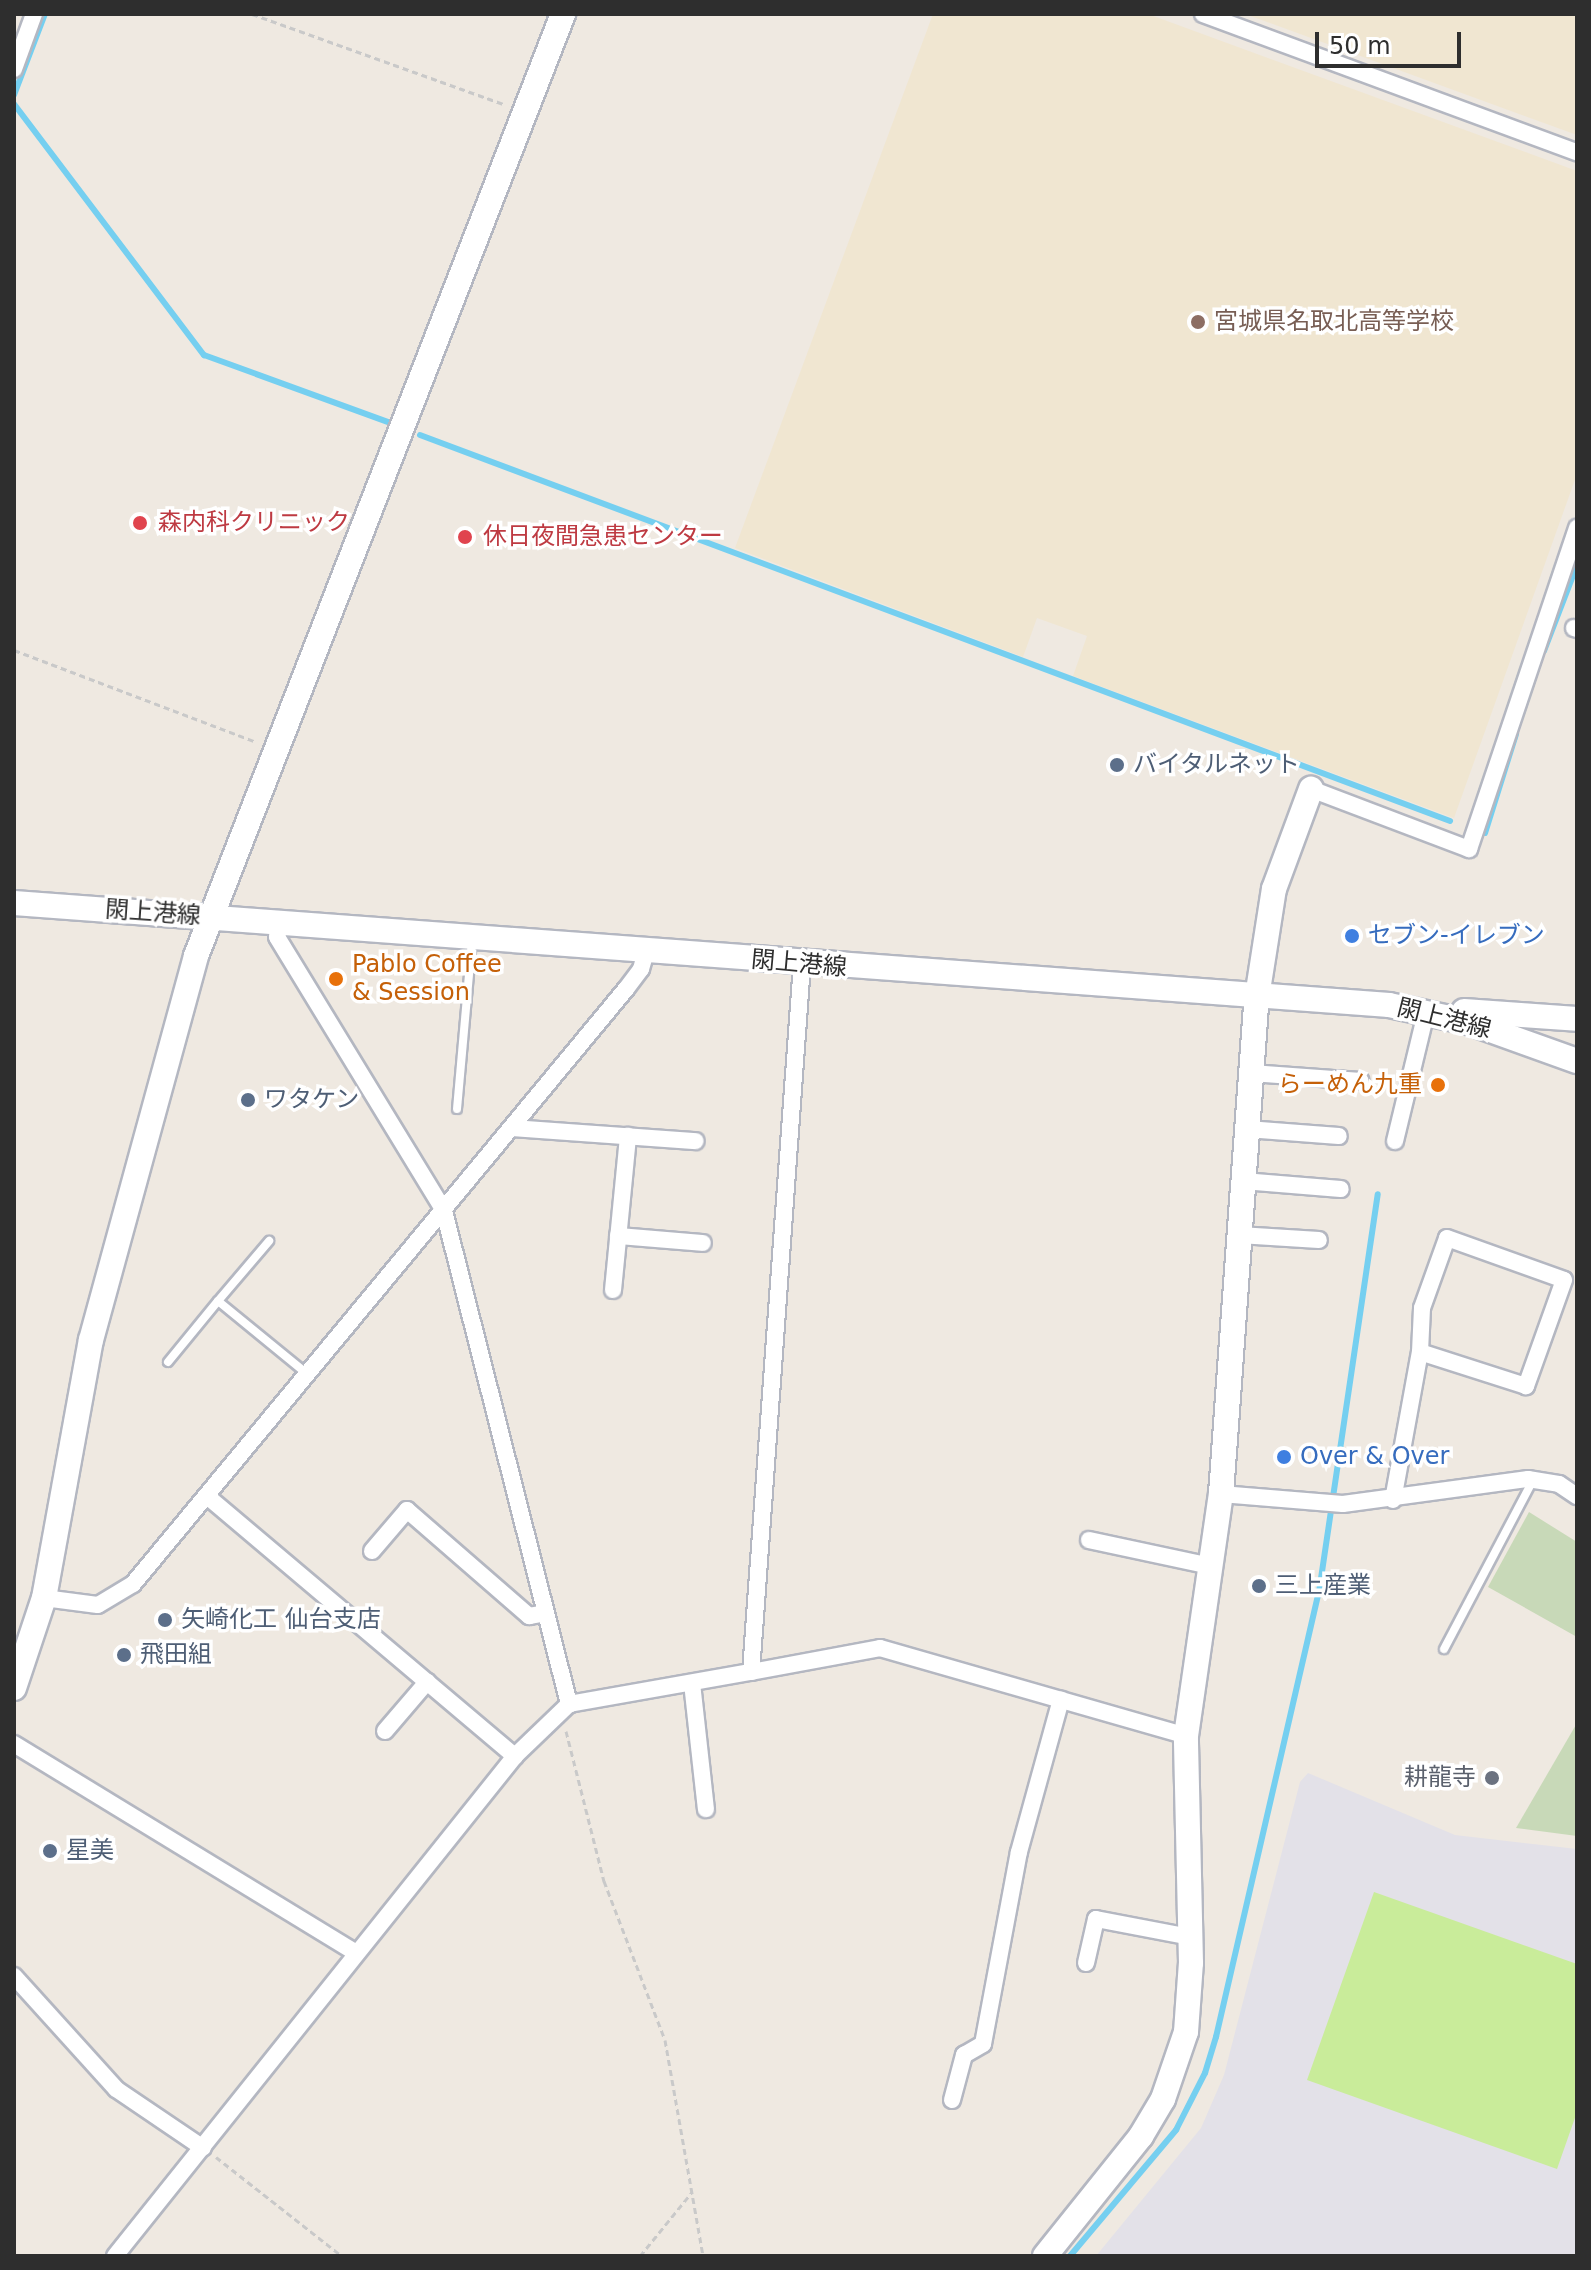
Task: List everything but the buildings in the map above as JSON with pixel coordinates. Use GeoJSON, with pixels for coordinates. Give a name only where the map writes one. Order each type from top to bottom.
{"type":"FeatureCollection","features":[{"type":"Feature","properties":{"kind":"street"},"geometry":{"type":"LineString","coordinates":[[14,69],[34,14]]}},
{"type":"Feature","properties":{"kind":"street"},"geometry":{"type":"LineString","coordinates":[[14,1688],[44,1598],[91,1340],[211,917],[563,14]]}},
{"type":"Feature","properties":{"kind":"street"},"geometry":{"type":"LineString","coordinates":[[1203,14],[1577,152]]}},
{"type":"Feature","properties":{"kind":"street"},"geometry":{"type":"LineString","coordinates":[[1045,2256],[1141,2136],[1163,2099],[1186,2032],[1190,1937],[1186,1736],[1221,1494],[1257,997],[1274,889],[1311,789],[1469,849],[1577,528]]}},
{"type":"Feature","properties":{"kind":"street","name":"閖上港線"},"geometry":{"type":"LineString","coordinates":[[14,903],[280,919],[802,964],[1389,1005],[1426,1013],[1577,1061]]}},
{"type":"Feature","properties":{"kind":"street"},"geometry":{"type":"LineString","coordinates":[[280,919],[277,937],[444,1211],[546,1613],[565,1708]]}},
{"type":"Feature","properties":{"kind":"street"},"geometry":{"type":"LineString","coordinates":[[44,1598],[83,1606],[112,1601],[133,1584],[513,1128],[641,969],[646,951]]}},
{"type":"Feature","properties":{"kind":"street"},"geometry":{"type":"LineString","coordinates":[[751,1672],[802,964]]}},
{"type":"Feature","properties":{"kind":"street"},"geometry":{"type":"LineString","coordinates":[[1389,1005],[1577,1019],[1559,1034],[1552,1052]]}},
{"type":"Feature","properties":{"kind":"street"},"geometry":{"type":"LineString","coordinates":[[1395,1141],[1426,1013]]}},
{"type":"Feature","properties":{"kind":"street"},"geometry":{"type":"LineString","coordinates":[[1251,1073],[1361,1081]]}},
{"type":"Feature","properties":{"kind":"street"},"geometry":{"type":"LineString","coordinates":[[513,1128],[696,1141]]}},
{"type":"Feature","properties":{"kind":"street"},"geometry":{"type":"LineString","coordinates":[[1247,1129],[1339,1136]]}},
{"type":"Feature","properties":{"kind":"street"},"geometry":{"type":"LineString","coordinates":[[613,1290],[628,1136]]}},
{"type":"Feature","properties":{"kind":"street"},"geometry":{"type":"LineString","coordinates":[[1243,1181],[1341,1189]]}},
{"type":"Feature","properties":{"kind":"street"},"geometry":{"type":"LineString","coordinates":[[1239,1235],[1319,1240]]}},
{"type":"Feature","properties":{"kind":"street"},"geometry":{"type":"LineString","coordinates":[[618,1236],[703,1243]]}},
{"type":"Feature","properties":{"kind":"street"},"geometry":{"type":"LineString","coordinates":[[1393,1500],[1420,1352],[1422,1308],[1447,1238],[1564,1280],[1526,1386],[1420,1352]]}},
{"type":"Feature","properties":{"kind":"street"},"geometry":{"type":"LineString","coordinates":[[1221,1494],[1343,1504],[1393,1500],[1534,1479],[1559,1484],[1577,1496]]}},
{"type":"Feature","properties":{"kind":"street"},"geometry":{"type":"LineString","coordinates":[[208,1497],[515,1756]]}},
{"type":"Feature","properties":{"kind":"street"},"geometry":{"type":"LineString","coordinates":[[372,1551],[407,1510],[529,1616],[546,1613]]}},
{"type":"Feature","properties":{"kind":"street"},"geometry":{"type":"LineString","coordinates":[[1089,1540],[1210,1566]]}},
{"type":"Feature","properties":{"kind":"street"},"geometry":{"type":"LineString","coordinates":[[115,2256],[355,1952],[515,1756],[565,1708],[880,1648],[1186,1736]]}},
{"type":"Feature","properties":{"kind":"street"},"geometry":{"type":"LineString","coordinates":[[385,1731],[427,1682]]}},
{"type":"Feature","properties":{"kind":"street"},"geometry":{"type":"LineString","coordinates":[[692,1683],[706,1809]]}},
{"type":"Feature","properties":{"kind":"street"},"geometry":{"type":"LineString","coordinates":[[952,2100],[964,2055],[983,2044],[1019,1852],[1061,1700]]}},
{"type":"Feature","properties":{"kind":"street"},"geometry":{"type":"LineString","coordinates":[[14,1744],[355,1952]]}},
{"type":"Feature","properties":{"kind":"street"},"geometry":{"type":"LineString","coordinates":[[1086,1963],[1096,1919],[1190,1937]]}},
{"type":"Feature","properties":{"kind":"street"},"geometry":{"type":"LineString","coordinates":[[14,1976],[116,2089],[203,2148]]}},
{"type":"Feature","properties":{"kind":"lane"},"geometry":{"type":"LineString","coordinates":[[457,1109],[472,936]]}},
{"type":"Feature","properties":{"kind":"lane"},"geometry":{"type":"LineString","coordinates":[[168,1362],[269,1241]]}},
{"type":"Feature","properties":{"kind":"lane"},"geometry":{"type":"LineString","coordinates":[[218,1301],[306,1373]]}},
{"type":"Feature","properties":{"kind":"lane"},"geometry":{"type":"LineString","coordinates":[[1444,1649],[1534,1479]]}},
{"type":"Feature","properties":{"kind":"path"},"geometry":{"type":"LineString","coordinates":[[252,14],[526,112]]}},
{"type":"Feature","properties":{"kind":"path"},"geometry":{"type":"LineString","coordinates":[[14,650],[275,749]]}},
{"type":"Feature","properties":{"kind":"path"},"geometry":{"type":"LineString","coordinates":[[565,1708],[604,1881],[665,2040],[703,2256]]}},
{"type":"Feature","properties":{"kind":"path"},"geometry":{"type":"LineString","coordinates":[[203,2148],[342,2256]]}},
{"type":"Feature","properties":{"kind":"path"},"geometry":{"type":"LineString","coordinates":[[640,2256],[692,2192]]}},
{"type":"Feature","properties":{"kind":"shaded area","name":"宮城県名取北高等学校"},"geometry":{"type":"Polygon","coordinates":[[[933,14],[1148,14],[1577,171],[1577,474],[1454,818],[1073,676],[1087,636],[1037,618],[1023,657],[735,548],[933,14]]]}},
{"type":"Feature","properties":{"kind":"shaded area"},"geometry":{"type":"Polygon","coordinates":[[[1245,14],[1577,14],[1577,135],[1245,14]]]}},
{"type":"Feature","properties":{"kind":"shaded area"},"geometry":{"type":"Polygon","coordinates":[[[1308,1773],[1455,1835],[1577,1849],[1577,2256],[1096,2256],[1201,2128],[1224,2075],[1300,1782],[1308,1773]]]}},
{"type":"Feature","properties":{"kind":"green space"},"geometry":{"type":"Polygon","coordinates":[[[1529,1512],[1577,1542],[1577,1637],[1488,1587],[1529,1512]]]}},
{"type":"Feature","properties":{"kind":"green space"},"geometry":{"type":"Polygon","coordinates":[[[1577,1723],[1577,1836],[1516,1828],[1577,1723]]]}},
{"type":"Feature","properties":{"kind":"green space"},"geometry":{"type":"Polygon","coordinates":[[[1374,1892],[1577,1964],[1577,2112],[1557,2169],[1307,2080],[1374,1892]]]}},
{"type":"Feature","properties":{"kind":"waterway"},"geometry":{"type":"LineString","coordinates":[[14,95],[45,14]]}},
{"type":"Feature","properties":{"kind":"waterway"},"geometry":{"type":"LineString","coordinates":[[14,104],[204,355],[391,423]]}},
{"type":"Feature","properties":{"kind":"waterway"},"geometry":{"type":"LineString","coordinates":[[420,435],[1450,821]]}},
{"type":"Feature","properties":{"kind":"waterway"},"geometry":{"type":"LineString","coordinates":[[1544,651],[1577,565]]}},
{"type":"Feature","properties":{"kind":"waterway"},"geometry":{"type":"LineString","coordinates":[[1485,833],[1516,734]]}},
{"type":"Feature","properties":{"kind":"waterway"},"geometry":{"type":"LineString","coordinates":[[1070,2256],[1176,2130],[1205,2073],[1216,2037],[1319,1592],[1378,1194]]}},
{"type":"Feature","properties":{"kind":"place","name":"宮城県名取北高等学校"},"geometry":{"type":"Point","coordinates":[1198,322]}},
{"type":"Feature","properties":{"kind":"place","name":"森内科クリニック"},"geometry":{"type":"Point","coordinates":[140,523]}},
{"type":"Feature","properties":{"kind":"place","name":"休日夜間急患センター"},"geometry":{"type":"Point","coordinates":[465,537]}},
{"type":"Feature","properties":{"kind":"place","name":"バイタルネット"},"geometry":{"type":"Point","coordinates":[1117,765]}},
{"type":"Feature","properties":{"kind":"place","name":"セブン-イレブン"},"geometry":{"type":"Point","coordinates":[1352,936]}},
{"type":"Feature","properties":{"kind":"place","name":"Pablo Coffee & Session"},"geometry":{"type":"Point","coordinates":[336,979]}},
{"type":"Feature","properties":{"kind":"place","name":"らーめん九重"},"geometry":{"type":"Point","coordinates":[1438,1085]}},
{"type":"Feature","properties":{"kind":"place","name":"ワタケン"},"geometry":{"type":"Point","coordinates":[248,1100]}},
{"type":"Feature","properties":{"kind":"place","name":"Over & Over"},"geometry":{"type":"Point","coordinates":[1284,1457]}},
{"type":"Feature","properties":{"kind":"place","name":"三上産業"},"geometry":{"type":"Point","coordinates":[1259,1586]}},
{"type":"Feature","properties":{"kind":"place","name":"矢崎化工 仙台支店"},"geometry":{"type":"Point","coordinates":[165,1620]}},
{"type":"Feature","properties":{"kind":"place","name":"飛田組"},"geometry":{"type":"Point","coordinates":[124,1655]}},
{"type":"Feature","properties":{"kind":"place","name":"耕龍寺"},"geometry":{"type":"Point","coordinates":[1492,1778]}},
{"type":"Feature","properties":{"kind":"place","name":"星美"},"geometry":{"type":"Point","coordinates":[50,1851]}}]}
